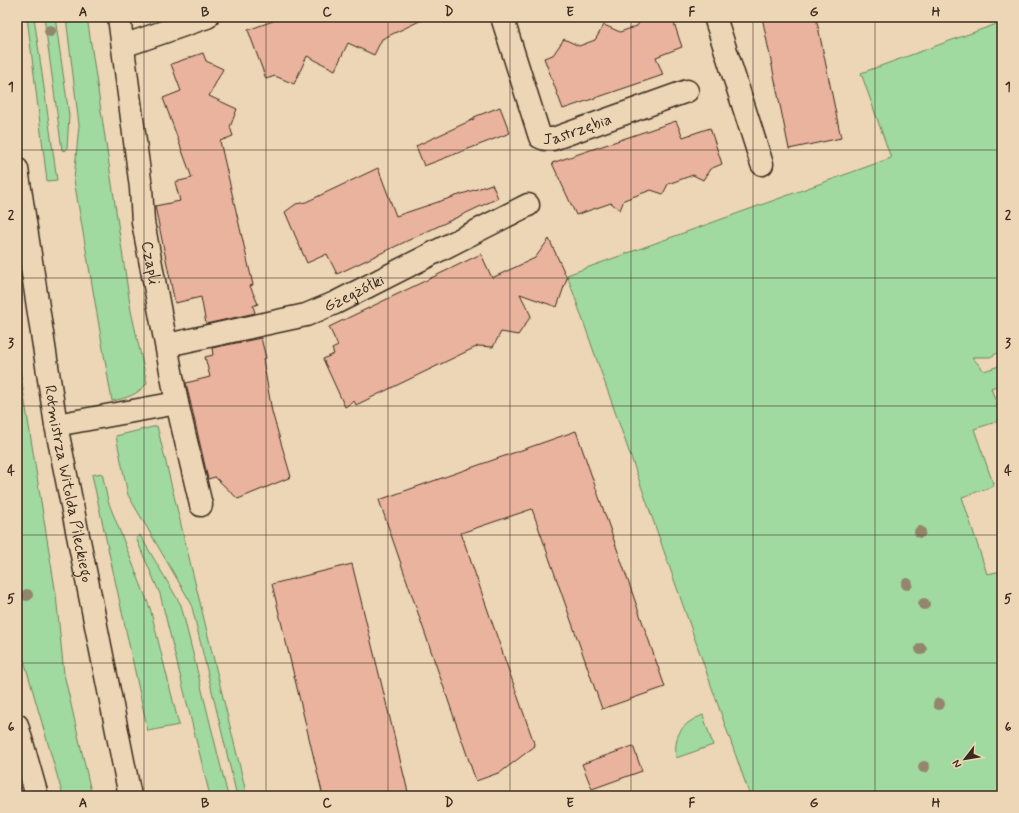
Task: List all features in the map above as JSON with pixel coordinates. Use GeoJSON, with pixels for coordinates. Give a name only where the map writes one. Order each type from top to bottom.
{"type":"FeatureCollection","features":[{"type":"Feature","properties":{"kind":"street","name":"Czapli"},"geometry":{"type":"LineString","coordinates":[[119,17],[141,188],[143,222],[177,404],[201,505]]}},
{"type":"Feature","properties":{"kind":"street"},"geometry":{"type":"LineString","coordinates":[[123,46],[207,17]]}},
{"type":"Feature","properties":{"kind":"street","name":"Jastrzębia"},"geometry":{"type":"LineString","coordinates":[[502,17],[540,137],[545,139],[553,138],[687,91]]}},
{"type":"Feature","properties":{"kind":"street"},"geometry":{"type":"LineString","coordinates":[[715,17],[762,164]]}},
{"type":"Feature","properties":{"kind":"street","name":"Rotmistrza Witolda Pileckiego"},"geometry":{"type":"LineString","coordinates":[[17,169],[56,426],[130,796]]}},
{"type":"Feature","properties":{"kind":"street","name":"Gżegżółki"},"geometry":{"type":"LineString","coordinates":[[167,345],[313,312],[335,303],[528,205]]}},
{"type":"Feature","properties":{"kind":"street"},"geometry":{"type":"LineString","coordinates":[[56,426],[177,404]]}},
{"type":"Feature","properties":{"kind":"street"},"geometry":{"type":"LineString","coordinates":[[17,724],[37,796]]}},
{"type":"Feature","properties":{"kind":"green space"},"geometry":{"type":"Polygon","coordinates":[[[27,17],[34,17],[57,180],[47,181],[27,17]]]}},
{"type":"Feature","properties":{"kind":"green space"},"geometry":{"type":"Polygon","coordinates":[[[44,17],[55,17],[69,115],[67,149],[65,151],[62,150],[44,17]]]}},
{"type":"Feature","properties":{"kind":"green space"},"geometry":{"type":"Polygon","coordinates":[[[66,17],[87,17],[131,311],[147,383],[136,393],[112,401],[74,180],[79,125],[66,17]]]}},
{"type":"Feature","properties":{"kind":"green space"},"geometry":{"type":"Polygon","coordinates":[[[1002,22],[1002,351],[990,357],[972,357],[984,371],[1002,365],[1002,384],[991,388],[1002,420],[974,429],[994,486],[962,497],[987,574],[1002,571],[1002,796],[750,796],[567,275],[891,158],[861,73],[1002,22]]]}},
{"type":"Feature","properties":{"kind":"green space"},"geometry":{"type":"Polygon","coordinates":[[[17,352],[56,595],[64,674],[92,796],[63,796],[17,636],[17,352]]]}},
{"type":"Feature","properties":{"kind":"green space"},"geometry":{"type":"Polygon","coordinates":[[[157,426],[247,796],[237,796],[191,603],[128,495],[116,436],[157,426]]]}},
{"type":"Feature","properties":{"kind":"green space"},"geometry":{"type":"Polygon","coordinates":[[[102,473],[108,501],[150,608],[179,725],[148,731],[92,475],[102,473]]]}},
{"type":"Feature","properties":{"kind":"green space"},"geometry":{"type":"Polygon","coordinates":[[[140,535],[181,605],[228,796],[210,796],[160,594],[136,538],[140,535]]]}},
{"type":"Feature","properties":{"kind":"green space"},"geometry":{"type":"Polygon","coordinates":[[[703,715],[713,745],[676,758],[676,742],[680,731],[689,722],[703,715]]]}},
{"type":"Feature","properties":{"kind":"building"},"geometry":{"type":"Polygon","coordinates":[[[284,17],[428,17],[382,39],[374,55],[348,43],[335,70],[307,56],[294,84],[275,76],[266,79],[248,30],[284,17]]]}},
{"type":"Feature","properties":{"kind":"building"},"geometry":{"type":"Polygon","coordinates":[[[642,17],[672,17],[682,47],[656,57],[663,75],[563,109],[544,58],[553,55],[564,39],[579,46],[595,40],[604,25],[620,32],[637,26],[642,17]]]}},
{"type":"Feature","properties":{"kind":"building"},"geometry":{"type":"Polygon","coordinates":[[[762,17],[816,17],[841,138],[789,149],[762,17]]]}},
{"type":"Feature","properties":{"kind":"building"},"geometry":{"type":"Polygon","coordinates":[[[203,53],[206,61],[223,69],[209,96],[237,109],[230,127],[233,136],[220,141],[253,285],[250,286],[258,304],[253,306],[255,313],[206,324],[201,297],[175,303],[155,206],[180,201],[175,182],[192,178],[163,98],[181,91],[171,64],[203,53]]]}},
{"type":"Feature","properties":{"kind":"building"},"geometry":{"type":"Polygon","coordinates":[[[500,107],[510,133],[424,166],[416,146],[474,119],[474,117],[500,107]]]}},
{"type":"Feature","properties":{"kind":"building"},"geometry":{"type":"Polygon","coordinates":[[[676,121],[683,137],[710,128],[722,164],[710,169],[703,180],[693,175],[668,184],[663,194],[651,190],[624,200],[620,210],[611,203],[576,215],[552,163],[676,121]]]}},
{"type":"Feature","properties":{"kind":"building"},"geometry":{"type":"Polygon","coordinates":[[[378,168],[396,216],[492,184],[498,198],[337,274],[327,254],[307,263],[285,212],[296,204],[306,202],[378,168]]]}},
{"type":"Feature","properties":{"kind":"building"},"geometry":{"type":"Polygon","coordinates":[[[549,239],[567,278],[557,307],[520,294],[531,316],[518,335],[501,332],[493,347],[478,346],[356,405],[354,401],[345,407],[323,359],[334,354],[332,349],[338,346],[329,327],[481,254],[492,278],[535,258],[549,239]]]}},
{"type":"Feature","properties":{"kind":"building"},"geometry":{"type":"Polygon","coordinates":[[[261,338],[266,358],[263,359],[272,412],[291,477],[238,499],[215,477],[208,479],[186,383],[210,377],[205,357],[213,355],[212,348],[261,338]]]}},
{"type":"Feature","properties":{"kind":"building"},"geometry":{"type":"Polygon","coordinates":[[[576,431],[665,687],[602,709],[532,509],[461,533],[535,746],[501,772],[476,781],[379,500],[576,431]]]}},
{"type":"Feature","properties":{"kind":"building"},"geometry":{"type":"Polygon","coordinates":[[[352,564],[409,796],[323,796],[272,584],[352,564]]]}},
{"type":"Feature","properties":{"kind":"building"},"geometry":{"type":"Polygon","coordinates":[[[633,746],[642,771],[592,789],[582,764],[633,746]]]}}]}
